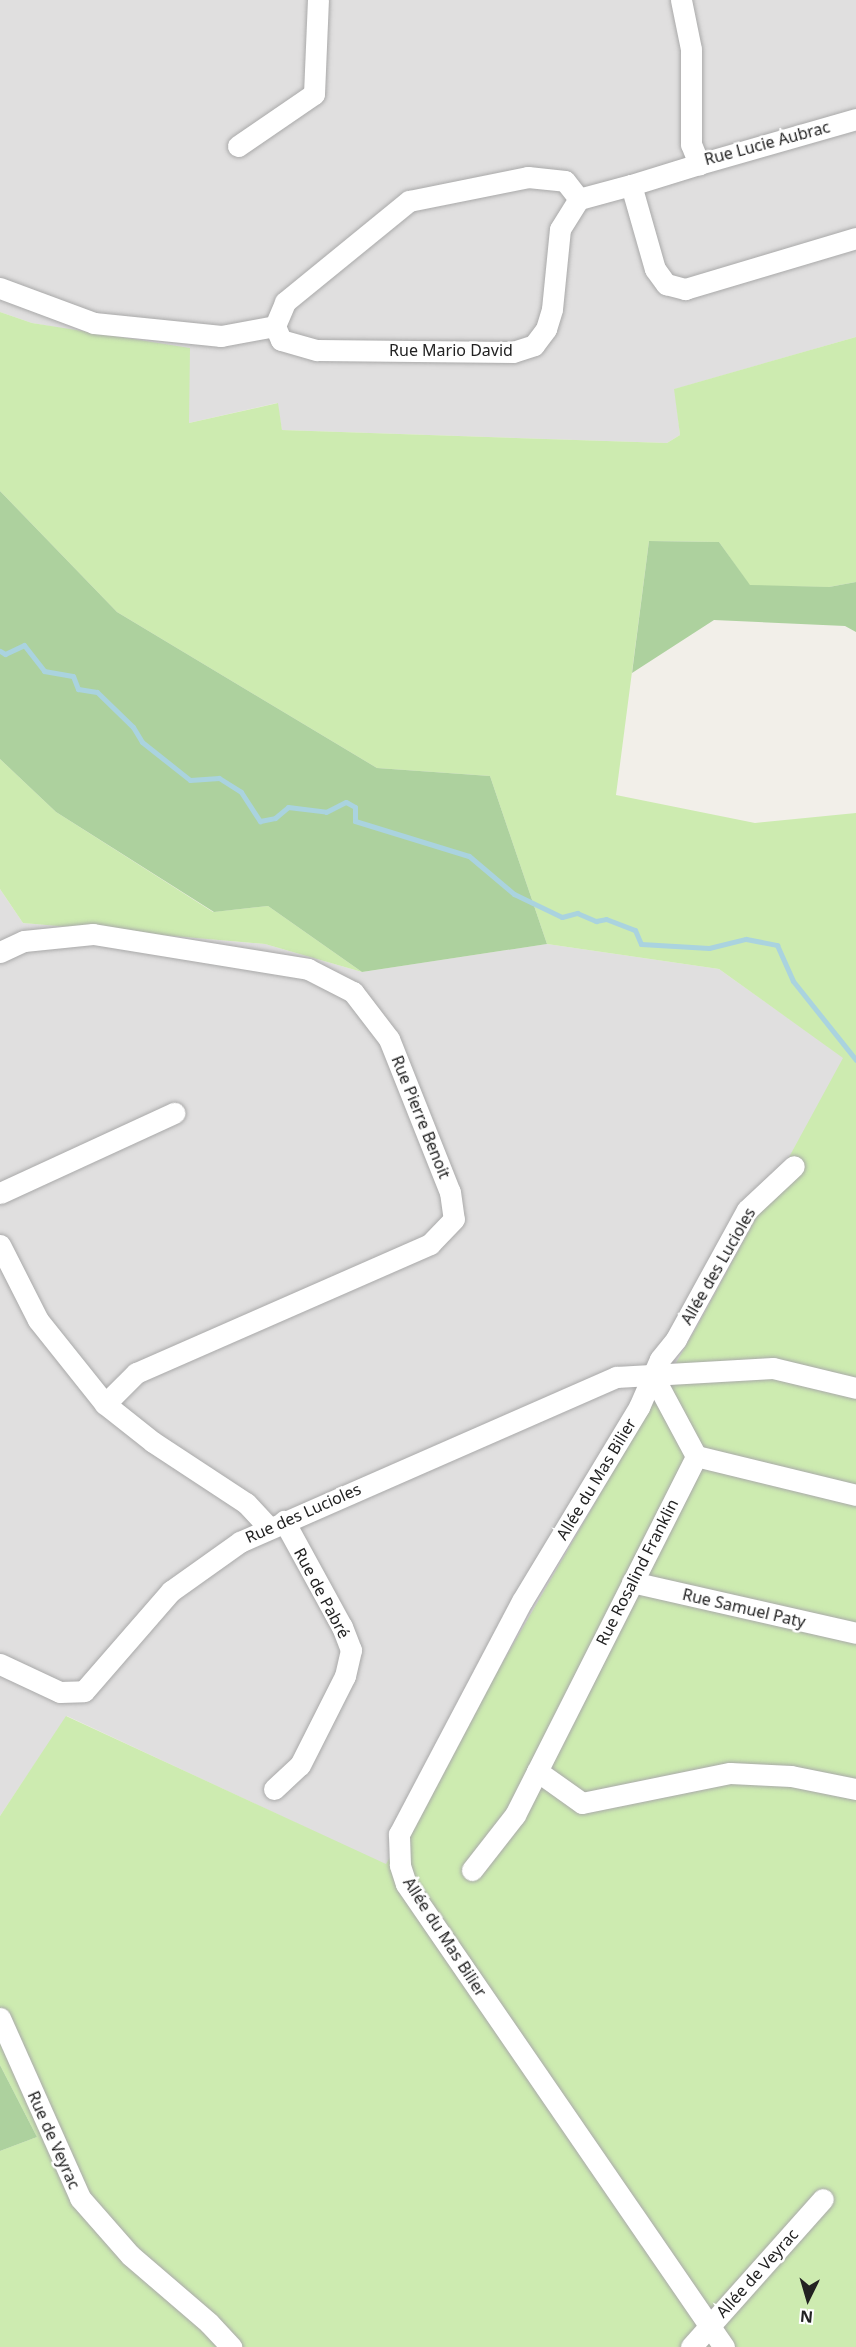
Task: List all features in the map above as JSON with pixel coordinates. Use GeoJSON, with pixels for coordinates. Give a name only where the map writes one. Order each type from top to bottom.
{"type":"FeatureCollection","features":[{"type":"Feature","properties":{"kind":"street"},"geometry":{"type":"LineString","coordinates":[[238,146],[314,94],[318,0]]}},
{"type":"Feature","properties":{"kind":"street","name":"Rue Lucie Aubrac"},"geometry":{"type":"LineString","coordinates":[[681,0],[691,49],[691,144],[699,164],[856,119]]}},
{"type":"Feature","properties":{"kind":"street"},"geometry":{"type":"LineString","coordinates":[[0,288],[94,323],[221,336],[275,326],[285,302],[409,201],[528,177],[565,181],[579,199],[699,164]]}},
{"type":"Feature","properties":{"kind":"street"},"geometry":{"type":"LineString","coordinates":[[631,185],[654,269],[666,284],[685,289],[856,238]]}},
{"type":"Feature","properties":{"kind":"street","name":"Rue Mario David"},"geometry":{"type":"LineString","coordinates":[[275,326],[281,340],[317,350],[513,352],[534,345],[546,329],[552,309],[560,229],[579,199]]}},
{"type":"Feature","properties":{"kind":"street","name":"Rue Pierre Benoit"},"geometry":{"type":"LineString","coordinates":[[0,952],[24,941],[93,934],[308,969],[353,992],[389,1039],[450,1192],[454,1219],[429,1244],[136,1373],[105,1404]]}},
{"type":"Feature","properties":{"kind":"street"},"geometry":{"type":"LineString","coordinates":[[0,1193],[174,1113]]}},
{"type":"Feature","properties":{"kind":"street","name":"Allée des Lucioles"},"geometry":{"type":"LineString","coordinates":[[652,1374],[676,1339],[747,1210],[794,1166]]}},
{"type":"Feature","properties":{"kind":"street","name":"Rue de Pabré"},"geometry":{"type":"LineString","coordinates":[[0,1245],[38,1320],[105,1404],[153,1442],[276,1524],[342,1626],[351,1650],[345,1676],[300,1765],[274,1789]]}},
{"type":"Feature","properties":{"kind":"street","name":"Rue des Lucioles"},"geometry":{"type":"LineString","coordinates":[[0,1664],[60,1692],[84,1691],[177,1585],[213,1558],[276,1524],[616,1377],[773,1368],[856,1389]]}},
{"type":"Feature","properties":{"kind":"street"},"geometry":{"type":"LineString","coordinates":[[652,1374],[696,1456],[856,1495]]}},
{"type":"Feature","properties":{"kind":"street","name":"Allée du Mas Bilier"},"geometry":{"type":"LineString","coordinates":[[652,1374],[639,1407],[522,1601],[399,1834],[400,1865],[406,1884],[724,2347]]}},
{"type":"Feature","properties":{"kind":"street","name":"Rue Rosalind Franklin"},"geometry":{"type":"LineString","coordinates":[[472,1870],[515,1815],[696,1456]]}},
{"type":"Feature","properties":{"kind":"street","name":"Rue Samuel Paty"},"geometry":{"type":"LineString","coordinates":[[632,1582],[856,1633]]}},
{"type":"Feature","properties":{"kind":"street"},"geometry":{"type":"LineString","coordinates":[[537,1771],[582,1803],[730,1773],[791,1776],[856,1789]]}},
{"type":"Feature","properties":{"kind":"street","name":"Rue de Veyrac"},"geometry":{"type":"LineString","coordinates":[[0,2018],[80,2198],[130,2255],[209,2323],[231,2347]]}},
{"type":"Feature","properties":{"kind":"street","name":"Allée de Veyrac"},"geometry":{"type":"LineString","coordinates":[[691,2347],[823,2199]]}},
{"type":"Feature","properties":{"kind":"shaded area"},"geometry":{"type":"Polygon","coordinates":[[[0,0],[856,0],[856,337],[675,389],[680,435],[667,443],[282,430],[277,403],[189,423],[94,334],[32,323],[0,312],[0,0]]]}},
{"type":"Feature","properties":{"kind":"shaded area"},"geometry":{"type":"Polygon","coordinates":[[[0,889],[23,923],[265,944],[362,972],[547,944],[719,969],[844,1058],[695,1330],[386,1865],[67,1716],[0,1816],[0,889]]]}},
{"type":"Feature","properties":{"kind":"green space"},"geometry":{"type":"Polygon","coordinates":[[[0,312],[32,323],[190,348],[189,423],[278,403],[282,430],[667,443],[680,435],[674,389],[856,337],[856,582],[829,587],[750,586],[719,542],[649,541],[616,795],[755,823],[856,813],[856,2347],[0,2347],[0,2151],[37,2137],[0,2065],[0,1816],[66,1716],[386,1864],[695,1330],[843,1058],[719,969],[547,944],[490,776],[377,768],[117,612],[0,491],[0,312]]]}},
{"type":"Feature","properties":{"kind":"green space"},"geometry":{"type":"Polygon","coordinates":[[[0,491],[117,612],[377,768],[490,776],[547,944],[362,972],[268,906],[214,912],[56,812],[0,759],[0,491]]]}},
{"type":"Feature","properties":{"kind":"green space"},"geometry":{"type":"Polygon","coordinates":[[[649,541],[719,542],[750,585],[829,587],[856,582],[856,632],[845,626],[714,620],[632,673],[649,541]]]}},
{"type":"Feature","properties":{"kind":"green space"},"geometry":{"type":"Polygon","coordinates":[[[0,759],[56,812],[213,912],[268,906],[362,972],[265,944],[23,923],[0,889],[0,759]]]}},
{"type":"Feature","properties":{"kind":"green space"},"geometry":{"type":"Polygon","coordinates":[[[0,2065],[37,2137],[0,2151],[0,2065]]]}},
{"type":"Feature","properties":{"kind":"waterway"},"geometry":{"type":"LineString","coordinates":[[0,651],[5,654],[24,645],[44,671],[73,676],[78,689],[97,692],[133,727],[142,742],[190,780],[219,778],[241,792],[260,821],[275,818],[288,807],[326,812],[346,802],[355,807],[355,821],[469,856],[514,894],[562,917],[577,913],[596,921],[606,919],[635,930],[641,944],[709,948],[746,939],[777,945],[793,981],[856,1060]]}}]}
